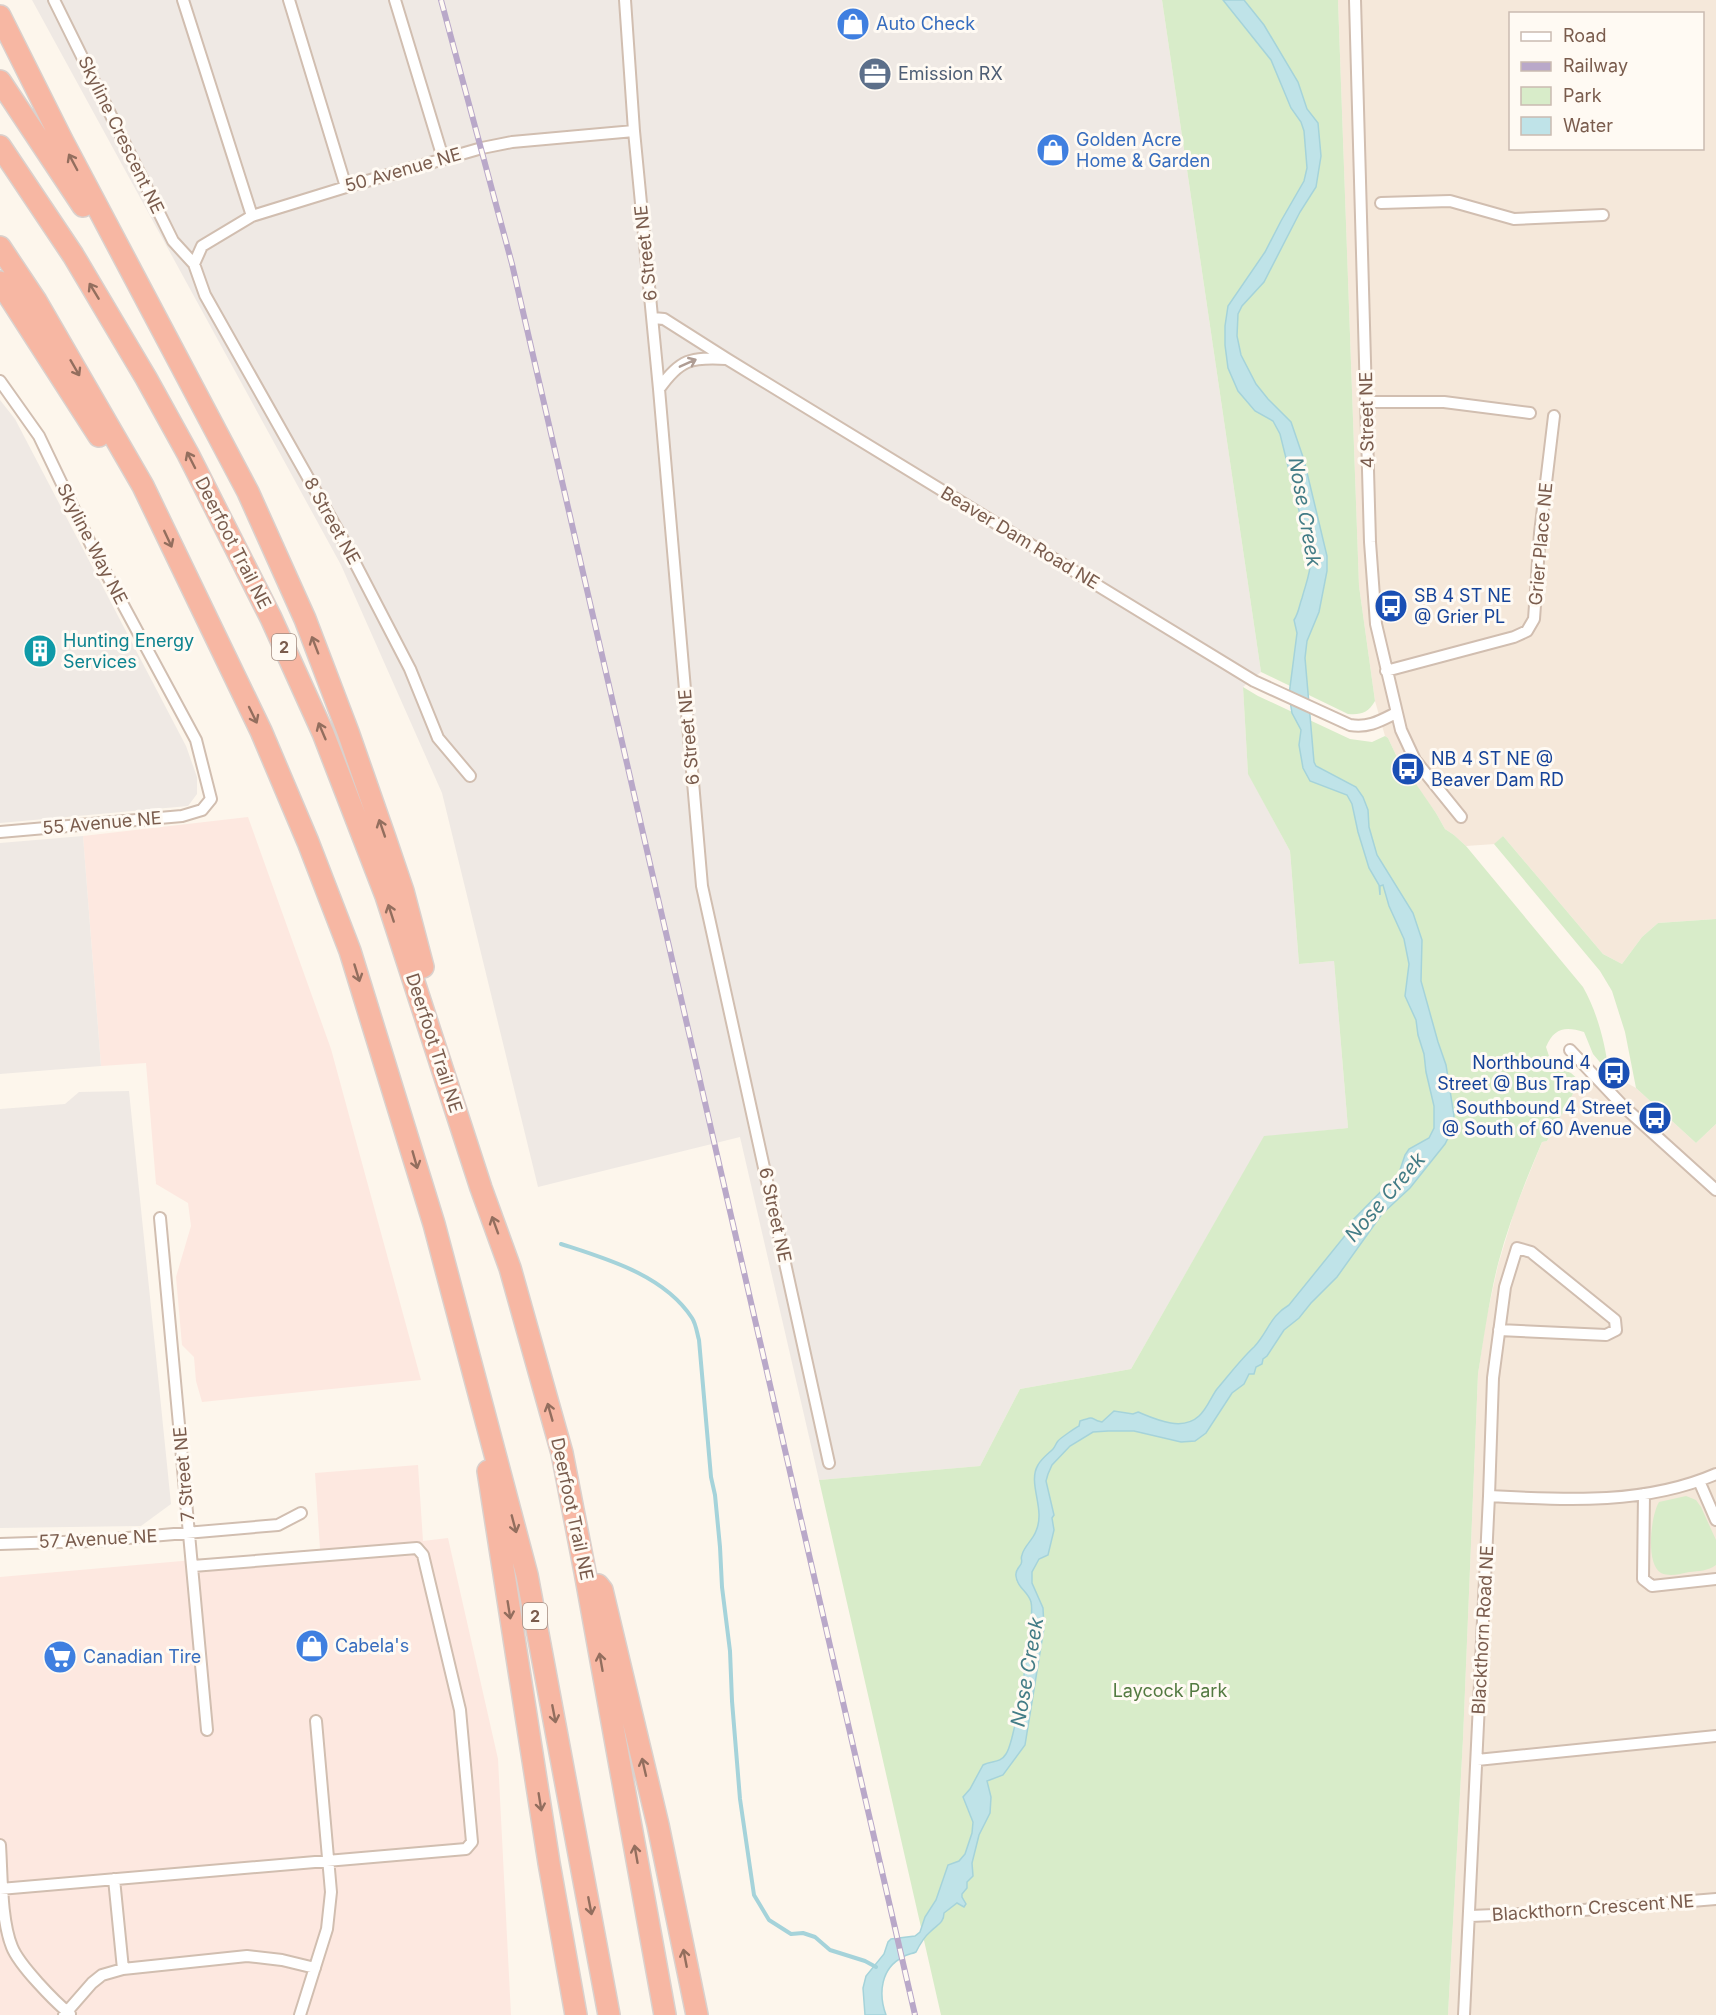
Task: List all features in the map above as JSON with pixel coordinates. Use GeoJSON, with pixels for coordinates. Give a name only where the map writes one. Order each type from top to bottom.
{"type":"FeatureCollection","features":[{"type":"Feature","properties":{"kind":"highway"},"geometry":{"type":"LineString","coordinates":[[0,16],[62,140],[248,492],[305,619],[348,732],[403,891],[481,1188]]}},
{"type":"Feature","properties":{"kind":"highway"},"geometry":{"type":"LineString","coordinates":[[0,81],[107,243],[248,492]]}},
{"type":"Feature","properties":{"kind":"highway","name":"Deerfoot Trail NE"},"geometry":{"type":"LineString","coordinates":[[0,146],[73,255],[188,454],[271,618],[323,733],[386,896],[481,1188],[510,1268],[562,1453],[665,2015]]}},
{"type":"Feature","properties":{"kind":"highway","name":"2"},"geometry":{"type":"LineString","coordinates":[[0,247],[36,301],[142,486],[261,731],[308,842],[350,951],[434,1224],[527,1575],[609,2015]]}},
{"type":"Feature","properties":{"kind":"highway"},"geometry":{"type":"LineString","coordinates":[[0,282],[36,335],[94,430],[142,486]]}},
{"type":"Feature","properties":{"kind":"highway"},"geometry":{"type":"LineString","coordinates":[[434,1224],[434,1253],[486,1460],[549,1863],[571,1976],[574,2015]]}},
{"type":"Feature","properties":{"kind":"highway"},"geometry":{"type":"LineString","coordinates":[[585,1572],[602,1590],[658,1825],[696,2015]]}},
{"type":"Feature","properties":{"kind":"street","name":"Skyline Crescent NE"},"geometry":{"type":"LineString","coordinates":[[54,0],[173,241],[194,264]]}},
{"type":"Feature","properties":{"kind":"street"},"geometry":{"type":"LineString","coordinates":[[183,0],[252,216]]}},
{"type":"Feature","properties":{"kind":"street"},"geometry":{"type":"LineString","coordinates":[[289,0],[346,187]]}},
{"type":"Feature","properties":{"kind":"street"},"geometry":{"type":"LineString","coordinates":[[394,0],[443,158]]}},
{"type":"Feature","properties":{"kind":"street","name":"6 Street NE"},"geometry":{"type":"LineString","coordinates":[[626,0],[634,131],[653,318],[702,886],[829,1463]]}},
{"type":"Feature","properties":{"kind":"street","name":"4 Street NE"},"geometry":{"type":"LineString","coordinates":[[1355,0],[1372,581],[1376,624],[1396,713],[1406,744],[1415,760],[1461,817]]}},
{"type":"Feature","properties":{"kind":"street","name":"50 Avenue NE"},"geometry":{"type":"LineString","coordinates":[[194,264],[202,246],[252,216],[346,187],[443,158],[512,142],[634,131]]}},
{"type":"Feature","properties":{"kind":"street"},"geometry":{"type":"LineString","coordinates":[[1381,203],[1450,201],[1514,219],[1602,215]]}},
{"type":"Feature","properties":{"kind":"street","name":"8 Street NE"},"geometry":{"type":"LineString","coordinates":[[194,264],[205,295],[341,536],[410,669],[438,738],[470,776]]}},
{"type":"Feature","properties":{"kind":"street","name":"Beaver Dam Road NE"},"geometry":{"type":"LineString","coordinates":[[653,318],[664,319],[1254,681],[1350,725],[1362,727],[1372,725],[1396,713]]}},
{"type":"Feature","properties":{"kind":"street"},"geometry":{"type":"LineString","coordinates":[[659,389],[671,372],[684,363],[701,357],[727,359]]}},
{"type":"Feature","properties":{"kind":"street","name":"Skyline Way NE"},"geometry":{"type":"LineString","coordinates":[[0,381],[39,436],[93,549],[196,740],[211,799],[202,810]]}},
{"type":"Feature","properties":{"kind":"street"},"geometry":{"type":"LineString","coordinates":[[1367,402],[1444,402],[1530,413]]}},
{"type":"Feature","properties":{"kind":"street","name":"Grier Place NE"},"geometry":{"type":"LineString","coordinates":[[1386,671],[1514,637],[1527,631],[1534,619],[1540,533],[1554,416]]}},
{"type":"Feature","properties":{"kind":"street","name":"55 Avenue NE"},"geometry":{"type":"LineString","coordinates":[[0,832],[182,816],[202,810]]}},
{"type":"Feature","properties":{"kind":"street"},"geometry":{"type":"LineString","coordinates":[[1570,1050],[1623,1106],[1716,1190]]}},
{"type":"Feature","properties":{"kind":"street","name":"7 Street NE"},"geometry":{"type":"LineString","coordinates":[[160,1218],[207,1730]]}},
{"type":"Feature","properties":{"kind":"street","name":"Blackthorn Road NE"},"geometry":{"type":"LineString","coordinates":[[1464,2015],[1493,1378],[1499,1330],[1505,1287],[1517,1248],[1531,1252],[1555,1270],[1615,1320],[1616,1330],[1606,1335],[1499,1330]]}},
{"type":"Feature","properties":{"kind":"street"},"geometry":{"type":"LineString","coordinates":[[1489,1496],[1570,1501],[1644,1494],[1699,1481],[1716,1474]]}},
{"type":"Feature","properties":{"kind":"street"},"geometry":{"type":"LineString","coordinates":[[1699,1481],[1716,1520]]}},
{"type":"Feature","properties":{"kind":"street"},"geometry":{"type":"LineString","coordinates":[[1644,1494],[1643,1579],[1652,1586],[1716,1579]]}},
{"type":"Feature","properties":{"kind":"street","name":"57 Avenue NE"},"geometry":{"type":"LineString","coordinates":[[0,1544],[93,1540],[278,1525],[301,1513]]}},
{"type":"Feature","properties":{"kind":"street"},"geometry":{"type":"LineString","coordinates":[[2,1889],[466,1849],[472,1842],[460,1710],[423,1555],[417,1548],[193,1566]]}},
{"type":"Feature","properties":{"kind":"street"},"geometry":{"type":"LineString","coordinates":[[300,2015],[327,1929],[331,1892],[316,1722]]}},
{"type":"Feature","properties":{"kind":"street"},"geometry":{"type":"LineString","coordinates":[[1477,1760],[1716,1736]]}},
{"type":"Feature","properties":{"kind":"street"},"geometry":{"type":"LineString","coordinates":[[0,1845],[2,1889],[8,1931],[14,1951],[67,2014],[92,1983],[102,1975],[123,1969],[247,1956],[282,1960],[315,1968]]}},
{"type":"Feature","properties":{"kind":"street"},"geometry":{"type":"LineString","coordinates":[[114,1879],[123,1969]]}},
{"type":"Feature","properties":{"kind":"street","name":"Blackthorn Crescent NE"},"geometry":{"type":"LineString","coordinates":[[1470,1916],[1547,1914],[1716,1899]]}},
{"type":"Feature","properties":{"kind":"shaded area"},"geometry":{"type":"Polygon","coordinates":[[[32,0],[1162,0],[1261,672],[1243,687],[1248,773],[1290,851],[1299,964],[1334,961],[1348,1128],[1264,1137],[1131,1369],[1020,1389],[980,1466],[819,1480],[740,1137],[538,1187],[442,793],[341,565],[32,0]]]}},
{"type":"Feature","properties":{"kind":"shaded area"},"geometry":{"type":"Polygon","coordinates":[[[1338,0],[1716,0],[1716,919],[1658,923],[1642,937],[1622,964],[1603,954],[1503,836],[1495,844],[1466,846],[1445,829],[1385,736],[1375,701],[1359,586],[1338,0]]]}},
{"type":"Feature","properties":{"kind":"shaded area"},"geometry":{"type":"Polygon","coordinates":[[[0,400],[15,419],[186,746],[197,777],[197,794],[188,806],[0,823],[0,400]]]}},
{"type":"Feature","properties":{"kind":"shaded area"},"geometry":{"type":"Polygon","coordinates":[[[248,817],[331,1049],[421,1380],[202,1402],[196,1381],[194,1357],[182,1345],[176,1277],[191,1226],[188,1203],[156,1184],[146,1063],[101,1066],[83,836],[248,817]]]}},
{"type":"Feature","properties":{"kind":"shaded area"},"geometry":{"type":"Polygon","coordinates":[[[83,836],[101,1066],[0,1074],[0,843],[83,836]]]}},
{"type":"Feature","properties":{"kind":"shaded area"},"geometry":{"type":"Polygon","coordinates":[[[1609,1073],[1636,1088],[1696,1143],[1716,1124],[1716,2015],[1448,2015],[1463,1739],[1478,1374],[1486,1320],[1498,1265],[1515,1209],[1542,1142],[1547,1141],[1580,1081],[1609,1073]]]}},
{"type":"Feature","properties":{"kind":"shaded area"},"geometry":{"type":"Polygon","coordinates":[[[129,1091],[171,1504],[141,1526],[0,1528],[0,1109],[65,1104],[79,1092],[129,1091]]]}},
{"type":"Feature","properties":{"kind":"shaded area"},"geometry":{"type":"Polygon","coordinates":[[[418,1465],[423,1541],[448,1538],[498,1759],[511,2015],[0,2015],[0,1577],[320,1549],[315,1473],[418,1465]]]}},
{"type":"Feature","properties":{"kind":"green space"},"geometry":{"type":"Polygon","coordinates":[[[1162,0],[1338,0],[1359,586],[1375,701],[1367,711],[1360,713],[1348,714],[1261,672],[1162,0]]]}},
{"type":"Feature","properties":{"kind":"green space","name":"Laycock Park"},"geometry":{"type":"Polygon","coordinates":[[[1243,687],[1350,739],[1372,742],[1385,736],[1388,738],[1396,755],[1445,829],[1466,846],[1583,987],[1597,1018],[1609,1073],[1593,1054],[1584,1032],[1561,1030],[1549,1041],[1546,1047],[1552,1065],[1571,1073],[1580,1081],[1547,1141],[1542,1142],[1512,1217],[1502,1248],[1487,1319],[1478,1374],[1463,1739],[1448,2015],[941,2015],[819,1480],[980,1466],[1020,1389],[1131,1369],[1264,1136],[1348,1128],[1334,961],[1299,964],[1290,851],[1248,774],[1243,687]]]}},
{"type":"Feature","properties":{"kind":"green space"},"geometry":{"type":"Polygon","coordinates":[[[1503,836],[1603,954],[1622,964],[1642,937],[1658,923],[1716,919],[1716,1124],[1696,1143],[1636,1088],[1625,1032],[1612,991],[1600,971],[1494,844],[1503,836]]]}},
{"type":"Feature","properties":{"kind":"green space"},"geometry":{"type":"Polygon","coordinates":[[[1686,1496],[1696,1500],[1701,1507],[1716,1540],[1716,1565],[1675,1575],[1664,1574],[1656,1568],[1651,1550],[1656,1508],[1659,1502],[1686,1496]]]}},
{"type":"Feature","properties":{"kind":"water","name":"Nose Creek"},"geometry":{"type":"Polygon","coordinates":[[[1223,0],[1244,0],[1264,25],[1298,82],[1307,109],[1318,123],[1321,156],[1316,187],[1300,212],[1264,282],[1242,306],[1238,314],[1237,336],[1241,355],[1256,384],[1291,422],[1304,460],[1327,556],[1327,571],[1319,612],[1307,641],[1305,658],[1314,762],[1316,766],[1356,787],[1363,797],[1368,810],[1369,827],[1377,855],[1413,913],[1422,940],[1421,981],[1446,1065],[1454,1116],[1452,1130],[1445,1144],[1410,1188],[1382,1214],[1337,1277],[1299,1318],[1284,1330],[1263,1359],[1262,1364],[1256,1367],[1254,1374],[1249,1374],[1244,1384],[1232,1393],[1206,1433],[1195,1441],[1181,1442],[1134,1431],[1093,1432],[1070,1446],[1052,1465],[1046,1481],[1054,1515],[1052,1518],[1054,1530],[1048,1555],[1039,1559],[1032,1572],[1032,1583],[1043,1608],[1044,1628],[1025,1745],[1003,1775],[987,1781],[991,1797],[990,1813],[979,1835],[972,1863],[973,1876],[967,1882],[967,1888],[962,1894],[966,1904],[964,1907],[957,1903],[944,1913],[941,1922],[926,1936],[916,1952],[905,1956],[890,1968],[882,1990],[886,2015],[865,2015],[863,1988],[866,1976],[884,1954],[891,1939],[915,1936],[920,1932],[925,1917],[936,1900],[948,1865],[959,1861],[965,1854],[972,1833],[973,1822],[963,1797],[983,1765],[1001,1759],[1010,1744],[1023,1679],[1031,1613],[1030,1598],[1018,1584],[1016,1574],[1022,1562],[1023,1552],[1035,1534],[1039,1523],[1034,1480],[1039,1463],[1059,1440],[1079,1426],[1080,1421],[1086,1419],[1091,1418],[1102,1422],[1114,1411],[1133,1414],[1138,1412],[1160,1421],[1177,1424],[1192,1421],[1199,1416],[1217,1389],[1259,1341],[1273,1319],[1289,1305],[1348,1232],[1351,1222],[1399,1173],[1409,1149],[1429,1138],[1434,1128],[1434,1106],[1424,1054],[1416,1020],[1405,996],[1409,964],[1404,939],[1389,906],[1383,885],[1380,886],[1380,895],[1379,885],[1369,868],[1352,804],[1347,795],[1310,781],[1303,768],[1299,745],[1301,730],[1292,713],[1289,695],[1297,633],[1294,620],[1308,579],[1311,559],[1280,434],[1273,421],[1255,411],[1238,391],[1228,368],[1225,326],[1228,306],[1265,252],[1304,181],[1307,168],[1304,131],[1301,122],[1291,108],[1271,60],[1223,0]]]}},
{"type":"Feature","properties":{"kind":"waterway"},"geometry":{"type":"LineString","coordinates":[[561,1244],[615,1263],[650,1280],[680,1303],[693,1320],[699,1340],[730,1651],[740,1799],[754,1895],[769,1920],[791,1934],[803,1933],[815,1937],[830,1950],[865,1961],[876,1967]]}},
{"type":"Feature","properties":{"kind":"railway"},"geometry":{"type":"LineString","coordinates":[[441,0],[512,264],[915,2015]]}},
{"type":"Feature","properties":{"kind":"place","name":"Auto Check"},"geometry":{"type":"Point","coordinates":[853,24]}},
{"type":"Feature","properties":{"kind":"place","name":"Emission RX"},"geometry":{"type":"Point","coordinates":[875,74]}},
{"type":"Feature","properties":{"kind":"place","name":"Golden Acre Home & Garden"},"geometry":{"type":"Point","coordinates":[1053,150]}},
{"type":"Feature","properties":{"kind":"place","name":"SB 4 ST NE @ Grier PL"},"geometry":{"type":"Point","coordinates":[1391,606]}},
{"type":"Feature","properties":{"kind":"place","name":"Hunting Energy Services"},"geometry":{"type":"Point","coordinates":[40,651]}},
{"type":"Feature","properties":{"kind":"place","name":"NB 4 ST NE @ Beaver Dam RD"},"geometry":{"type":"Point","coordinates":[1408,769]}},
{"type":"Feature","properties":{"kind":"place","name":"Northbound 4 Street @ Bus Trap"},"geometry":{"type":"Point","coordinates":[1614,1073]}},
{"type":"Feature","properties":{"kind":"place","name":"Southbound 4 Street @ South of 60 Avenue"},"geometry":{"type":"Point","coordinates":[1655,1118]}},
{"type":"Feature","properties":{"kind":"place","name":"Cabela's"},"geometry":{"type":"Point","coordinates":[312,1646]}},
{"type":"Feature","properties":{"kind":"place","name":"Canadian Tire"},"geometry":{"type":"Point","coordinates":[60,1657]}}]}
